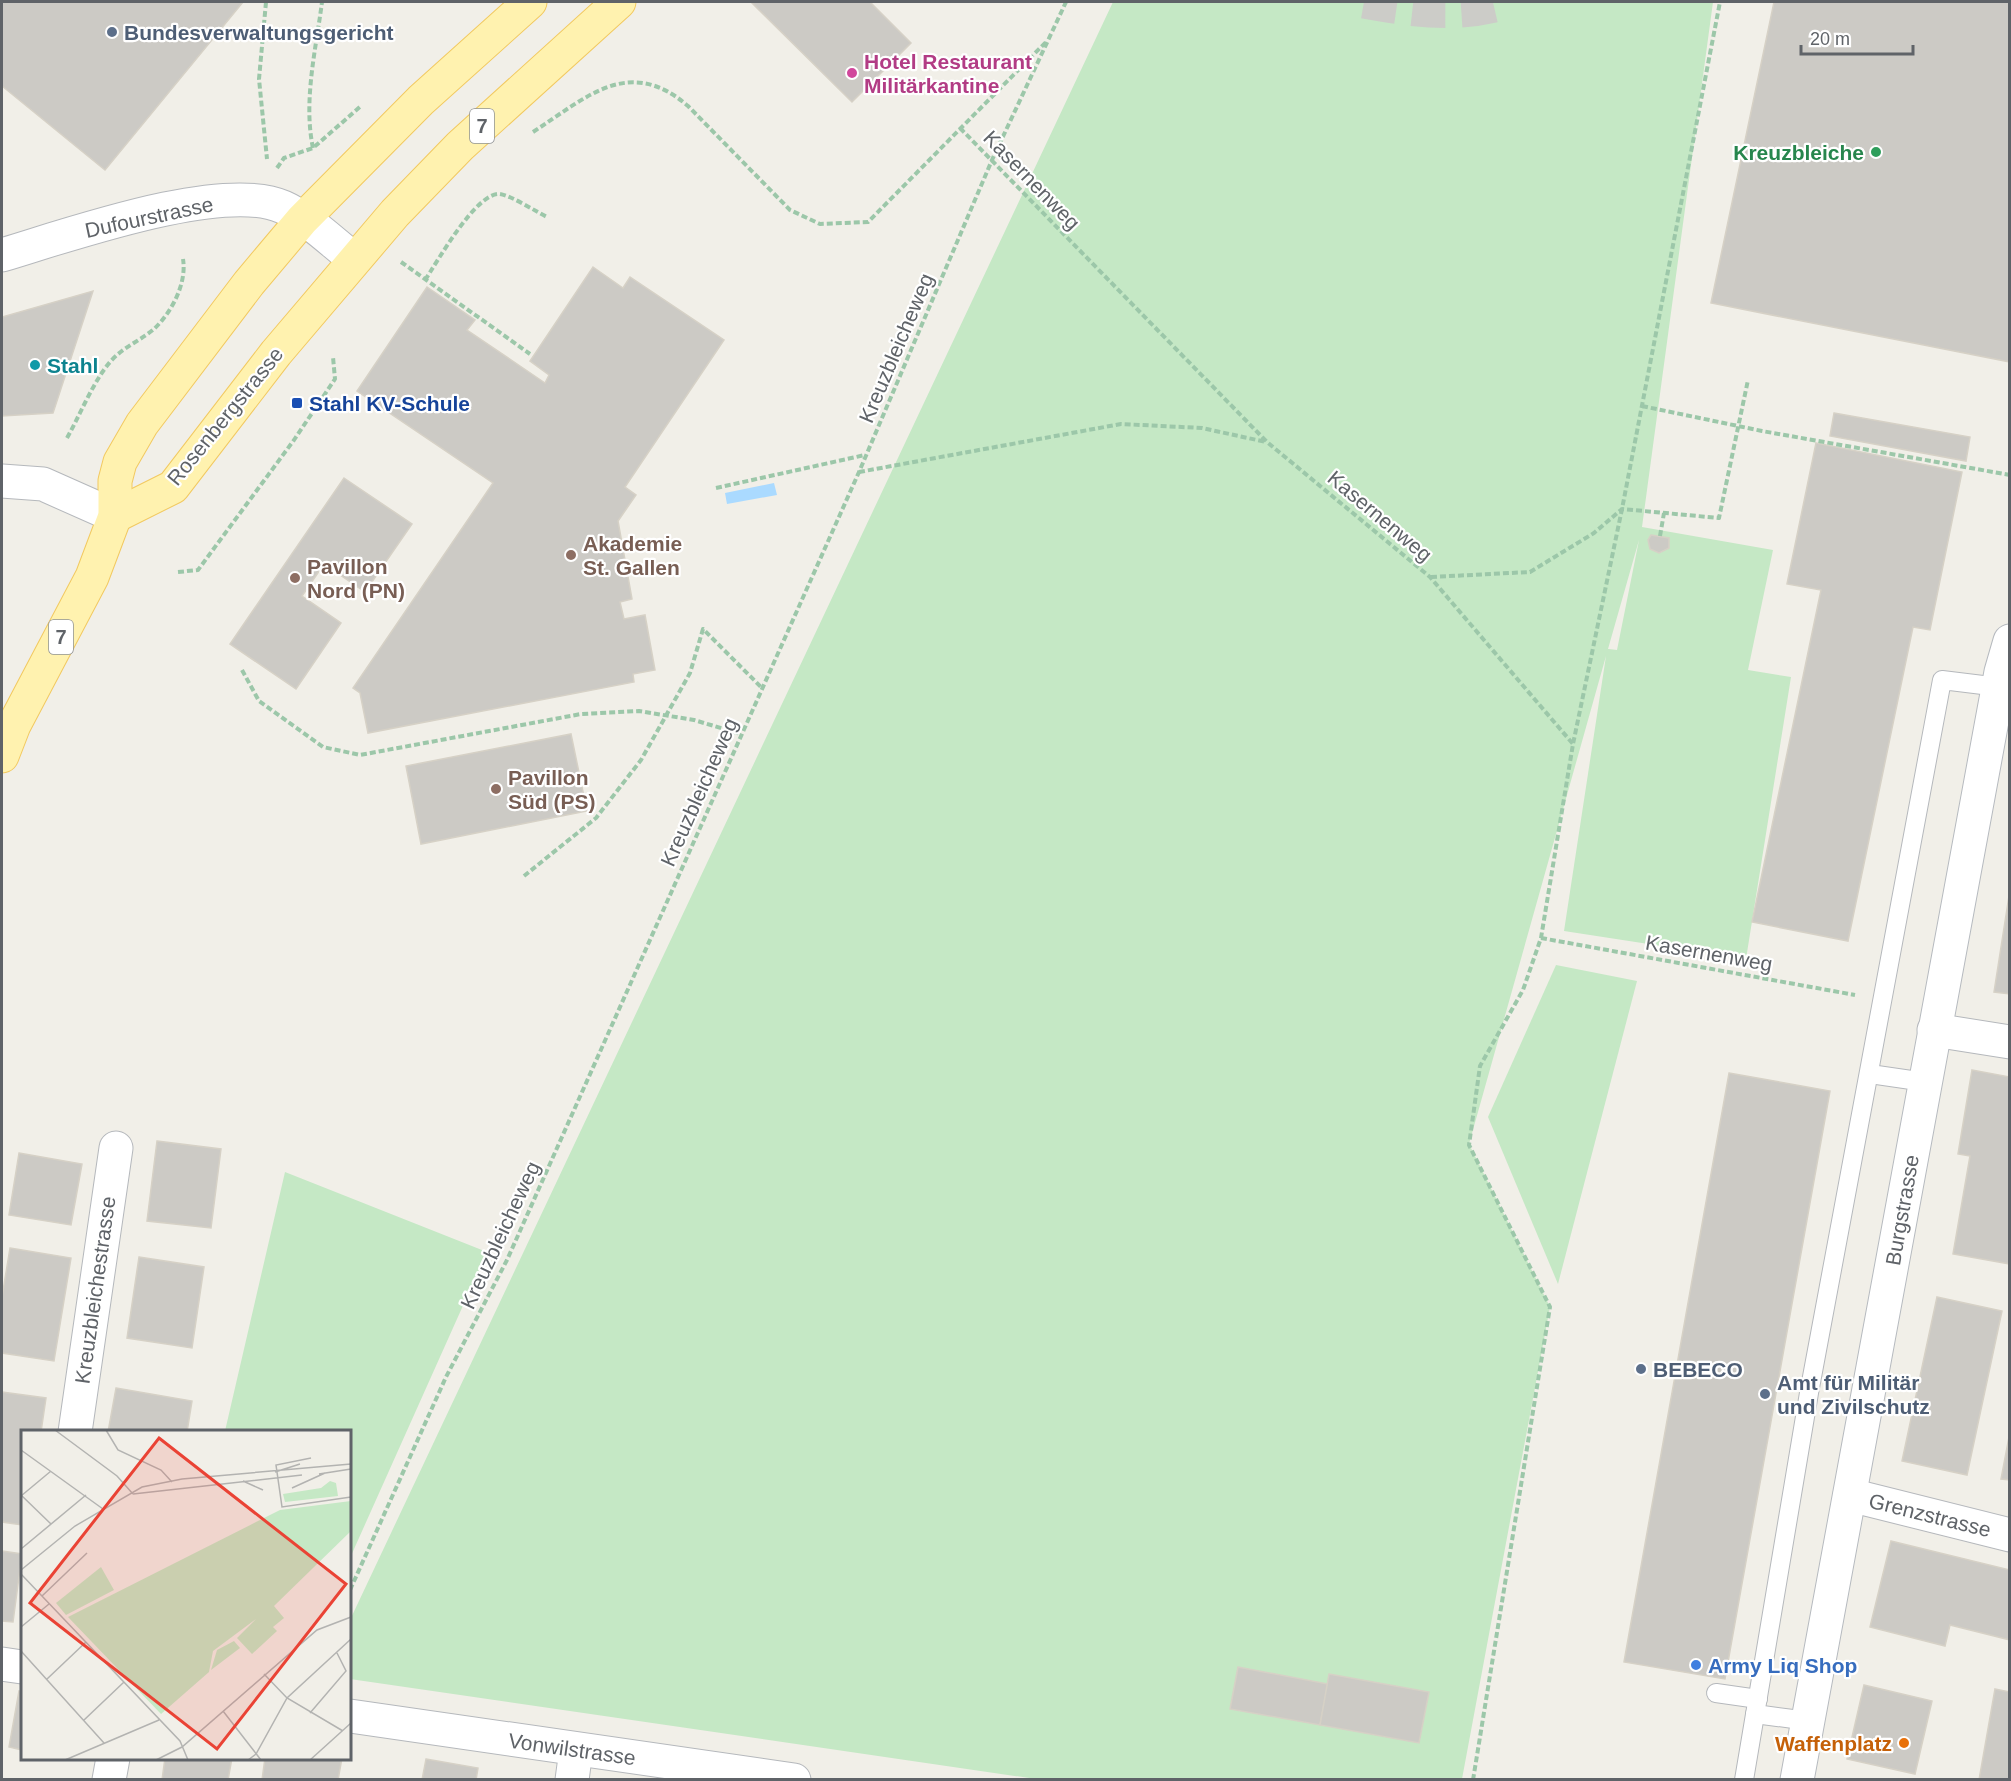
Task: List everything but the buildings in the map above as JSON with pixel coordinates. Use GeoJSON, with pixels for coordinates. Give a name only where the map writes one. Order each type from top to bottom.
{"type":"FeatureCollection","features":[{"type":"Feature","properties":{"kind":"main road","name":"7"},"geometry":{"type":"LineString","coordinates":[[2,756],[14,725],[92,577],[115,516],[115,481],[120,462],[142,424],[249,284],[303,220],[421,100],[530,2]]}},
{"type":"Feature","properties":{"kind":"main road","name":"Rosenbergstrasse"},"geometry":{"type":"LineString","coordinates":[[115,516],[173,487],[276,352],[354,259],[460,146],[619,2]]}},
{"type":"Feature","properties":{"kind":"street","name":"Dufourstrasse"},"geometry":{"type":"LineString","coordinates":[[2,255],[177,207],[220,201],[253,201],[283,207],[354,259]]}},
{"type":"Feature","properties":{"kind":"street"},"geometry":{"type":"LineString","coordinates":[[2,482],[43,484],[115,516]]}},
{"type":"Feature","properties":{"kind":"street","name":"Burgstrasse"},"geometry":{"type":"LineString","coordinates":[[1797,1779],[1934,1030],[2010,641]]}},
{"type":"Feature","properties":{"kind":"street"},"geometry":{"type":"LineString","coordinates":[[1934,1030],[2010,1042]]}},
{"type":"Feature","properties":{"kind":"street","name":"Kreuzbleichestrasse"},"geometry":{"type":"LineString","coordinates":[[75,1430],[116,1148]]}},
{"type":"Feature","properties":{"kind":"street","name":"Grenzstrasse"},"geometry":{"type":"LineString","coordinates":[[1850,1495],[2010,1535]]}},
{"type":"Feature","properties":{"kind":"street"},"geometry":{"type":"LineString","coordinates":[[2,1664],[21,1667]]}},
{"type":"Feature","properties":{"kind":"street","name":"Vonwilstrasse"},"geometry":{"type":"LineString","coordinates":[[351,1716],[574,1765],[794,1779]]}},
{"type":"Feature","properties":{"kind":"street"},"geometry":{"type":"LineString","coordinates":[[109,1779],[113,1760]]}},
{"type":"Feature","properties":{"kind":"lane"},"geometry":{"type":"LineString","coordinates":[[1744,1779],[1809,1393],[1870,1074],[1880,999],[1942,680],[2000,687]]}},
{"type":"Feature","properties":{"kind":"lane"},"geometry":{"type":"LineString","coordinates":[[1870,1074],[1925,1082]]}},
{"type":"Feature","properties":{"kind":"lane"},"geometry":{"type":"LineString","coordinates":[[1716,1693],[1808,1721]]}},
{"type":"Feature","properties":{"kind":"path"},"geometry":{"type":"LineString","coordinates":[[266,2],[259,79],[267,159]]}},
{"type":"Feature","properties":{"kind":"path"},"geometry":{"type":"LineString","coordinates":[[313,148],[309,130],[311,91],[322,2]]}},
{"type":"Feature","properties":{"kind":"path","name":"Kreuzbleicheweg"},"geometry":{"type":"LineString","coordinates":[[351,1588],[446,1377],[507,1260],[859,472],[992,160],[1066,2]]}},
{"type":"Feature","properties":{"kind":"path"},"geometry":{"type":"LineString","coordinates":[[1473,1779],[1550,1307],[1469,1144],[1480,1066],[1523,990],[1541,938],[1573,744],[1622,509],[1720,2]]}},
{"type":"Feature","properties":{"kind":"path"},"geometry":{"type":"LineString","coordinates":[[960,128],[1048,40]]}},
{"type":"Feature","properties":{"kind":"path","name":"Kasernenweg"},"geometry":{"type":"LineString","coordinates":[[524,137],[588,96],[619,82],[647,81],[672,92],[688,106],[790,210],[820,224],[868,222],[960,128],[1267,442],[1430,577],[1573,744]]}},
{"type":"Feature","properties":{"kind":"path"},"geometry":{"type":"LineString","coordinates":[[284,159],[313,148],[340,125]]}},
{"type":"Feature","properties":{"kind":"path"},"geometry":{"type":"LineString","coordinates":[[426,280],[471,213],[491,196],[501,194],[547,217]]}},
{"type":"Feature","properties":{"kind":"path"},"geometry":{"type":"LineString","coordinates":[[401,262],[407,254]]}},
{"type":"Feature","properties":{"kind":"path"},"geometry":{"type":"LineString","coordinates":[[67,438],[109,363],[126,347],[156,327],[177,297],[185,269],[183,259]]}},
{"type":"Feature","properties":{"kind":"path"},"geometry":{"type":"LineString","coordinates":[[354,259],[401,262],[530,354]]}},
{"type":"Feature","properties":{"kind":"path"},"geometry":{"type":"LineString","coordinates":[[178,572],[198,570],[294,440],[335,379],[333,357]]}},
{"type":"Feature","properties":{"kind":"path"},"geometry":{"type":"LineString","coordinates":[[1430,577],[1530,572],[1594,533],[1622,509],[1719,518],[1748,380]]}},
{"type":"Feature","properties":{"kind":"path"},"geometry":{"type":"LineString","coordinates":[[1642,406],[2010,475]]}},
{"type":"Feature","properties":{"kind":"path"},"geometry":{"type":"LineString","coordinates":[[859,472],[1121,424],[1202,428],[1267,442]]}},
{"type":"Feature","properties":{"kind":"path"},"geometry":{"type":"LineString","coordinates":[[716,488],[866,455]]}},
{"type":"Feature","properties":{"kind":"path"},"geometry":{"type":"LineString","coordinates":[[1660,536],[1665,513]]}},
{"type":"Feature","properties":{"kind":"path"},"geometry":{"type":"LineString","coordinates":[[524,876],[596,818],[641,760],[668,716],[690,673],[703,629],[762,688]]}},
{"type":"Feature","properties":{"kind":"path"},"geometry":{"type":"LineString","coordinates":[[242,670],[259,700],[323,747],[360,754],[581,714],[639,711],[742,734]]}},
{"type":"Feature","properties":{"kind":"path","name":"Kasernenweg"},"geometry":{"type":"LineString","coordinates":[[1541,938],[1858,996]]}},
{"type":"Feature","properties":{"kind":"green space","name":"Kreuzbleiche"},"geometry":{"type":"Polygon","coordinates":[[[1113,2],[1713,2],[1642,527],[1773,550],[1748,670],[1791,677],[1746,959],[1564,931],[1606,656],[1469,1144],[1550,1307],[1462,1779],[1036,1779],[351,1679],[351,1618],[1113,2]],[[1639,540],[1608,649],[1617,650],[1639,540]]]}},
{"type":"Feature","properties":{"kind":"green space"},"geometry":{"type":"Polygon","coordinates":[[[1556,965],[1637,981],[1558,1284],[1488,1117],[1556,965]]]}},
{"type":"Feature","properties":{"kind":"green space"},"geometry":{"type":"Polygon","coordinates":[[[285,1172],[487,1252],[351,1556],[351,1430],[225,1430],[285,1172]]]}},
{"type":"Feature","properties":{"kind":"water"},"geometry":{"type":"Polygon","coordinates":[[[774,483],[777,495],[727,504],[725,493],[774,483]]]}},
{"type":"Feature","properties":{"kind":"tunnel"},"geometry":{"type":"LineString","coordinates":[[1364,2],[1436,11],[1472,10],[1509,2]]}},
{"type":"Feature","properties":{"kind":"place","name":"Bundesverwaltungsgericht"},"geometry":{"type":"Point","coordinates":[112,32]}},
{"type":"Feature","properties":{"kind":"place","name":"Hotel Restaurant Militärkantine"},"geometry":{"type":"Point","coordinates":[852,73]}},
{"type":"Feature","properties":{"kind":"place","name":"Kreuzbleiche"},"geometry":{"type":"Point","coordinates":[1876,152]}},
{"type":"Feature","properties":{"kind":"place","name":"Stahl"},"geometry":{"type":"Point","coordinates":[35,365]}},
{"type":"Feature","properties":{"kind":"place","name":"Stahl KV-Schule"},"geometry":{"type":"Point","coordinates":[297,403]}},
{"type":"Feature","properties":{"kind":"place","name":"Akademie St. Gallen"},"geometry":{"type":"Point","coordinates":[571,555]}},
{"type":"Feature","properties":{"kind":"place","name":"Pavillon Nord (PN)"},"geometry":{"type":"Point","coordinates":[295,578]}},
{"type":"Feature","properties":{"kind":"place","name":"Pavillon Süd (PS)"},"geometry":{"type":"Point","coordinates":[496,789]}},
{"type":"Feature","properties":{"kind":"place","name":"BEBECO"},"geometry":{"type":"Point","coordinates":[1641,1369]}},
{"type":"Feature","properties":{"kind":"place","name":"Amt für Militär und Zivilschutz"},"geometry":{"type":"Point","coordinates":[1765,1394]}},
{"type":"Feature","properties":{"kind":"place","name":"Army Liq Shop"},"geometry":{"type":"Point","coordinates":[1696,1665]}},
{"type":"Feature","properties":{"kind":"place","name":"Waffenplatz"},"geometry":{"type":"Point","coordinates":[1904,1743]}}]}
